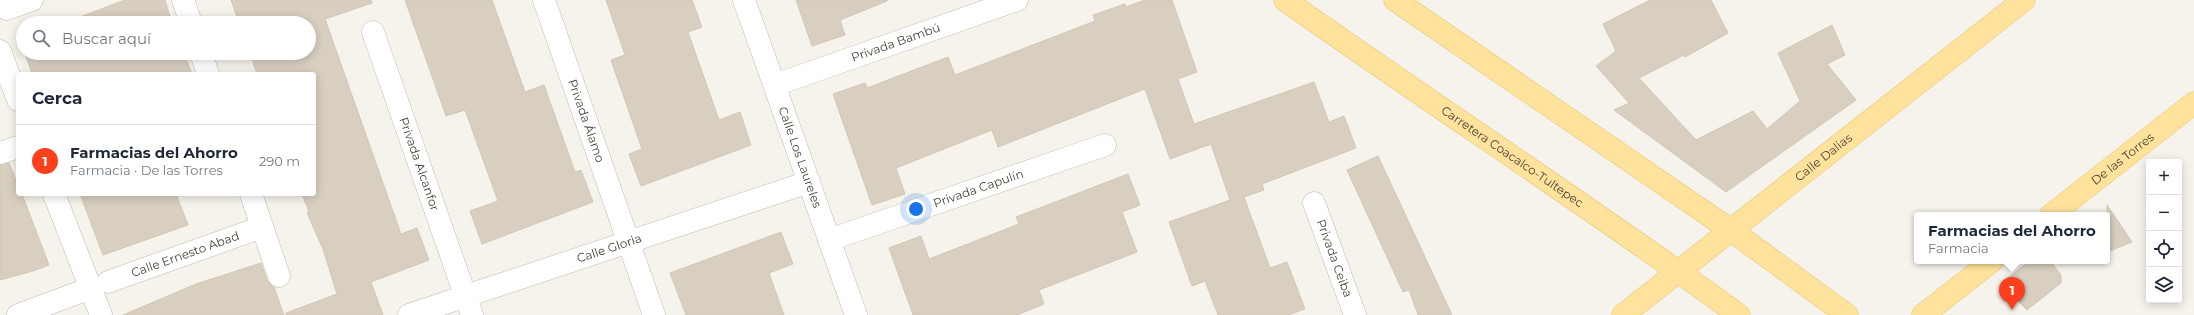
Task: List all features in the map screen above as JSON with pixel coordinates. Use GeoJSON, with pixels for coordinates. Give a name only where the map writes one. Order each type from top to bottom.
{"type":"FeatureCollection","features":[{"type":"Feature","properties":{"kind":"main road","name":"Carretera Coacalco-Tultepec"},"geometry":{"type":"LineString","coordinates":[[1285,0],[1419,95],[1680,272],[1739,315]]}},
{"type":"Feature","properties":{"kind":"main road"},"geometry":{"type":"LineString","coordinates":[[1395,0],[1732,231],[1847,315]]}},
{"type":"Feature","properties":{"kind":"main road","name":"Calle Dalias"},"geometry":{"type":"LineString","coordinates":[[1623,315],[1680,272],[2024,0]]}},
{"type":"Feature","properties":{"kind":"main road","name":"De las Torres"},"geometry":{"type":"LineString","coordinates":[[2055,212],[2194,104]]}},
{"type":"Feature","properties":{"kind":"main road"},"geometry":{"type":"LineString","coordinates":[[1923,315],[1988,264]]}},
{"type":"Feature","properties":{"kind":"street"},"geometry":{"type":"LineString","coordinates":[[7,9],[32,0]]}},
{"type":"Feature","properties":{"kind":"street"},"geometry":{"type":"LineString","coordinates":[[183,0],[189,16]]}},
{"type":"Feature","properties":{"kind":"street","name":"Privada Álamo"},"geometry":{"type":"LineString","coordinates":[[544,0],[654,315]]}},
{"type":"Feature","properties":{"kind":"street","name":"Calle Los Laureles"},"geometry":{"type":"LineString","coordinates":[[744,0],[856,315]]}},
{"type":"Feature","properties":{"kind":"street","name":"Privada Bambú"},"geometry":{"type":"LineString","coordinates":[[775,85],[1017,0]]}},
{"type":"Feature","properties":{"kind":"street","name":"Privada Alcanfor"},"geometry":{"type":"LineString","coordinates":[[373,32],[469,306]]}},
{"type":"Feature","properties":{"kind":"street"},"geometry":{"type":"LineString","coordinates":[[0,51],[16,95]]}},
{"type":"Feature","properties":{"kind":"street"},"geometry":{"type":"LineString","coordinates":[[203,60],[207,72]]}},
{"type":"Feature","properties":{"kind":"street","name":"Privada Capulín"},"geometry":{"type":"LineString","coordinates":[[830,240],[1105,144]]}},
{"type":"Feature","properties":{"kind":"street"},"geometry":{"type":"LineString","coordinates":[[0,153],[16,148]]}},
{"type":"Feature","properties":{"kind":"street","name":"Calle Gloria"},"geometry":{"type":"LineString","coordinates":[[409,315],[469,306],[628,242],[809,182]]}},
{"type":"Feature","properties":{"kind":"street"},"geometry":{"type":"LineString","coordinates":[[55,196],[100,285],[101,315]]}},
{"type":"Feature","properties":{"kind":"street"},"geometry":{"type":"LineString","coordinates":[[251,196],[279,276]]}},
{"type":"Feature","properties":{"kind":"street","name":"Privada Ceiba"},"geometry":{"type":"LineString","coordinates":[[1314,203],[1355,315]]}},
{"type":"Feature","properties":{"kind":"street","name":"Calle Ernesto Abad"},"geometry":{"type":"LineString","coordinates":[[18,315],[262,227]]}},
{"type":"Feature","properties":{"kind":"building"},"geometry":{"type":"Polygon","coordinates":[[[125,0],[165,0],[170,16],[83,16],[125,0]]]}},
{"type":"Feature","properties":{"kind":"building"},"geometry":{"type":"Polygon","coordinates":[[[231,0],[371,0],[372,3],[325,19],[401,234],[417,228],[429,260],[371,282],[383,315],[286,315],[286,313],[337,294],[323,249],[307,213],[309,212],[303,196],[316,196],[316,72],[256,72],[252,60],[316,60],[316,16],[237,16],[231,0]]]}},
{"type":"Feature","properties":{"kind":"building"},"geometry":{"type":"Polygon","coordinates":[[[405,0],[492,0],[525,92],[544,85],[575,172],[581,170],[593,202],[482,244],[470,211],[498,201],[465,110],[446,116],[405,0]]]}},
{"type":"Feature","properties":{"kind":"building"},"geometry":{"type":"Polygon","coordinates":[[[606,0],[692,0],[702,27],[688,32],[719,120],[740,112],[751,145],[641,186],[629,154],[642,149],[611,60],[625,55],[606,0]]]}},
{"type":"Feature","properties":{"kind":"building"},"geometry":{"type":"Polygon","coordinates":[[[796,0],[887,1],[840,20],[845,35],[812,46],[796,0]]]}},
{"type":"Feature","properties":{"kind":"building"},"geometry":{"type":"Polygon","coordinates":[[[1145,0],[1172,0],[1197,72],[1178,79],[1194,124],[1314,82],[1329,122],[1344,116],[1356,148],[1262,184],[1264,190],[1244,197],[1270,268],[1287,262],[1305,309],[1288,315],[1218,315],[1205,281],[1192,286],[1169,222],[1230,200],[1211,144],[1170,159],[1145,89],[998,147],[992,130],[896,168],[905,194],[872,205],[833,94],[865,83],[867,88],[948,57],[955,75],[1095,21],[1093,15],[1125,4],[1126,7],[1145,0]]]}},
{"type":"Feature","properties":{"kind":"building"},"geometry":{"type":"Polygon","coordinates":[[[1650,0],[1711,0],[1728,33],[1685,57],[1684,55],[1639,78],[1696,140],[1753,111],[1767,129],[1800,101],[1778,53],[1832,25],[1845,55],[1827,64],[1856,100],[1726,192],[1614,110],[1629,103],[1596,66],[1616,51],[1603,24],[1650,0]]]}},
{"type":"Feature","properties":{"kind":"building"},"geometry":{"type":"Polygon","coordinates":[[[27,60],[187,60],[191,72],[31,72],[27,60]]]}},
{"type":"Feature","properties":{"kind":"building"},"geometry":{"type":"Polygon","coordinates":[[[1378,156],[1452,315],[1418,315],[1409,290],[1403,292],[1347,170],[1378,156]]]}},
{"type":"Feature","properties":{"kind":"building"},"geometry":{"type":"Polygon","coordinates":[[[9,163],[16,180],[16,196],[23,196],[49,265],[0,280],[0,165],[9,163]]]}},
{"type":"Feature","properties":{"kind":"building"},"geometry":{"type":"Polygon","coordinates":[[[1128,174],[1140,205],[1122,212],[1137,252],[1039,290],[1044,304],[1017,315],[913,315],[889,248],[921,236],[929,259],[1019,224],[1016,217],[1128,174]]]}},
{"type":"Feature","properties":{"kind":"building"},"geometry":{"type":"Polygon","coordinates":[[[81,196],[177,196],[188,225],[103,255],[81,196]]]}},
{"type":"Feature","properties":{"kind":"building"},"geometry":{"type":"Polygon","coordinates":[[[2107,205],[2132,242],[2110,251],[2110,212],[2107,212],[2107,205]]]}},
{"type":"Feature","properties":{"kind":"building"},"geometry":{"type":"Polygon","coordinates":[[[781,232],[793,264],[769,273],[784,315],[686,315],[670,273],[781,232]]]}},
{"type":"Feature","properties":{"kind":"building"},"geometry":{"type":"Polygon","coordinates":[[[261,263],[267,280],[274,287],[284,315],[123,315],[196,284],[261,263]]]}},
{"type":"Feature","properties":{"kind":"building"},"geometry":{"type":"Polygon","coordinates":[[[2026,264],[2052,264],[2061,275],[2061,283],[2027,310],[2001,283],[2026,264]]]}},
{"type":"Feature","properties":{"kind":"place","name":"Farmacias del Ahorro"},"geometry":{"type":"Point","coordinates":[2012,310]}}]}
